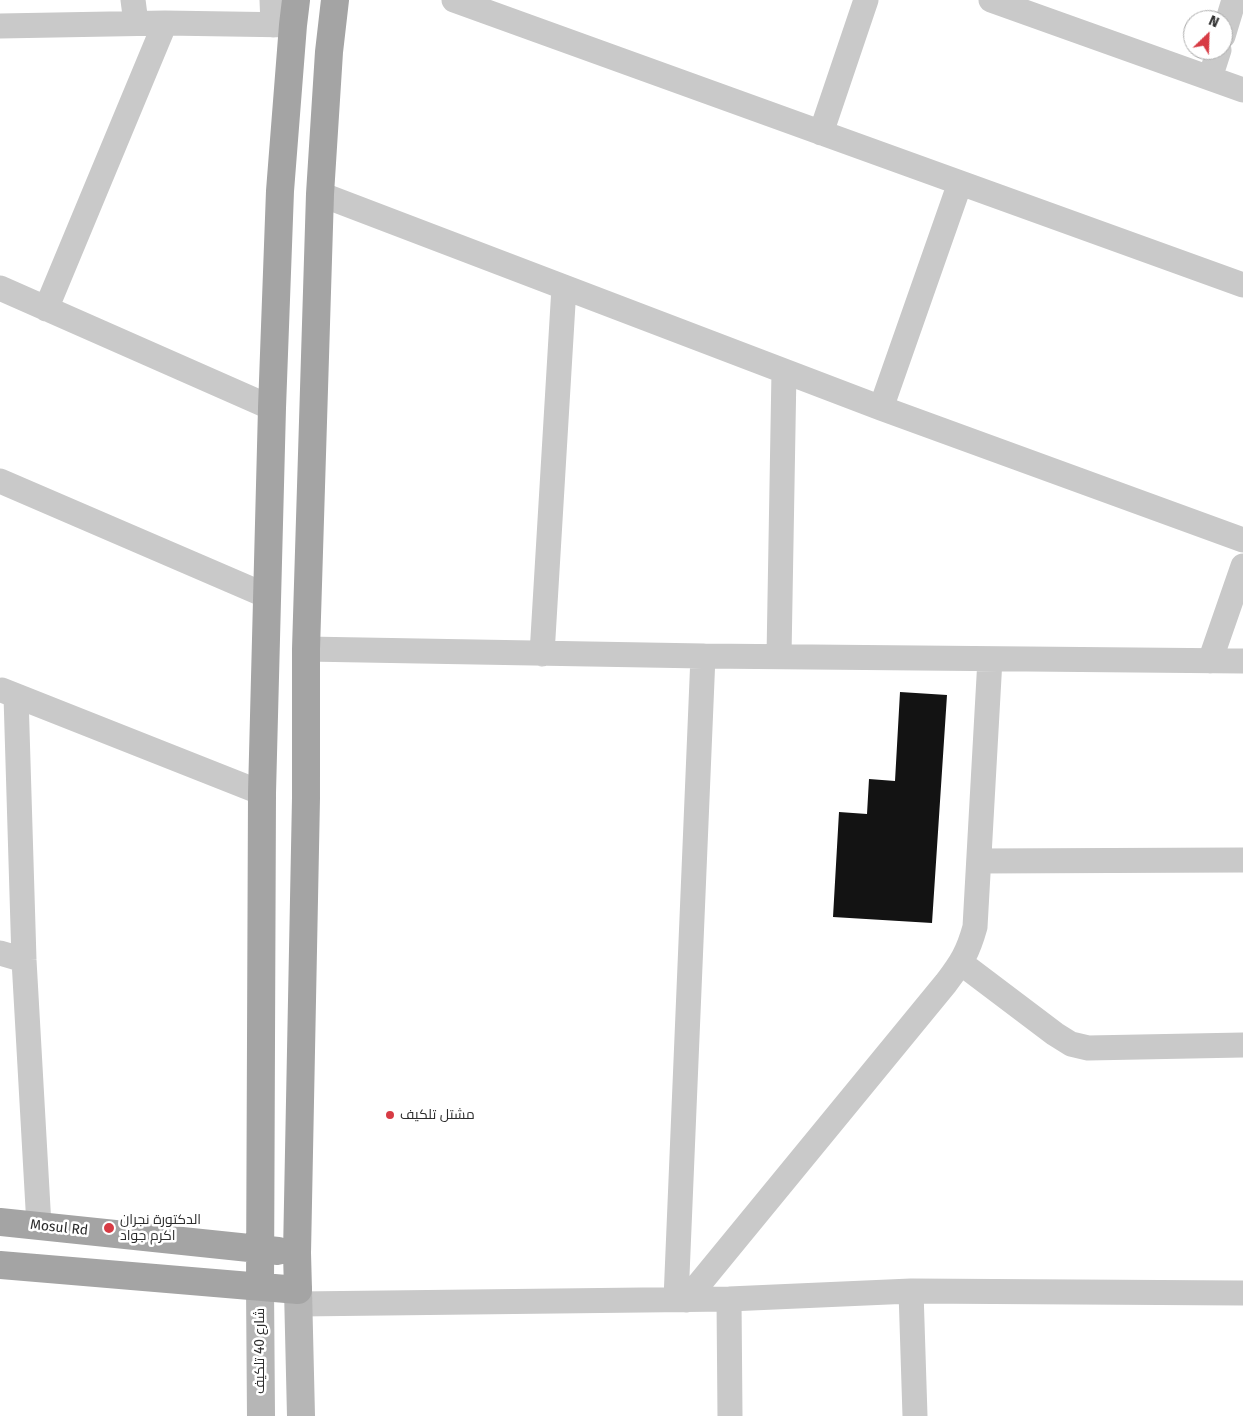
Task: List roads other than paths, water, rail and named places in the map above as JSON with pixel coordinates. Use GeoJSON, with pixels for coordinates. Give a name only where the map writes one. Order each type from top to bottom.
{"type":"FeatureCollection","features":[{"type":"Feature","properties":{"kind":"main road"},"geometry":{"type":"LineString","coordinates":[[301,1416],[297,1253],[306,808],[306,649],[320,194],[329,52],[335,0]]}},
{"type":"Feature","properties":{"kind":"main road"},"geometry":{"type":"LineString","coordinates":[[260,1287],[262,793],[272,408],[287,17]]}},
{"type":"Feature","properties":{"kind":"main road","name":"Mosul Rd"},"geometry":{"type":"LineString","coordinates":[[0,1222],[297,1253]]}},
{"type":"Feature","properties":{"kind":"main road"},"geometry":{"type":"LineString","coordinates":[[0,1265],[260,1287],[299,1297]]}},
{"type":"Feature","properties":{"kind":"main road","name":"شارع 40 تلكيف"},"geometry":{"type":"LineString","coordinates":[[260,1287],[261,1416]]}},
{"type":"Feature","properties":{"kind":"street"},"geometry":{"type":"LineString","coordinates":[[272,0],[287,17]]}},
{"type":"Feature","properties":{"kind":"street"},"geometry":{"type":"LineString","coordinates":[[454,0],[1243,285]]}},
{"type":"Feature","properties":{"kind":"street"},"geometry":{"type":"LineString","coordinates":[[821,133],[866,0]]}},
{"type":"Feature","properties":{"kind":"street"},"geometry":{"type":"LineString","coordinates":[[992,0],[1026,6],[1243,90]]}},
{"type":"Feature","properties":{"kind":"street"},"geometry":{"type":"LineString","coordinates":[[0,26],[135,12],[165,23],[287,17]]}},
{"type":"Feature","properties":{"kind":"street"},"geometry":{"type":"LineString","coordinates":[[46,309],[165,23]]}},
{"type":"Feature","properties":{"kind":"street"},"geometry":{"type":"LineString","coordinates":[[1210,78],[1216,60]]}},
{"type":"Feature","properties":{"kind":"street"},"geometry":{"type":"LineString","coordinates":[[881,408],[960,183]]}},
{"type":"Feature","properties":{"kind":"street"},"geometry":{"type":"LineString","coordinates":[[320,194],[881,408],[1243,540]]}},
{"type":"Feature","properties":{"kind":"street"},"geometry":{"type":"LineString","coordinates":[[0,288],[272,408]]}},
{"type":"Feature","properties":{"kind":"street"},"geometry":{"type":"LineString","coordinates":[[542,654],[564,288]]}},
{"type":"Feature","properties":{"kind":"street"},"geometry":{"type":"LineString","coordinates":[[779,656],[784,371]]}},
{"type":"Feature","properties":{"kind":"street"},"geometry":{"type":"LineString","coordinates":[[0,481],[267,596]]}},
{"type":"Feature","properties":{"kind":"street"},"geometry":{"type":"LineString","coordinates":[[1210,661],[1243,566]]}},
{"type":"Feature","properties":{"kind":"street"},"geometry":{"type":"LineString","coordinates":[[306,649],[542,654],[1243,661]]}},
{"type":"Feature","properties":{"kind":"street"},"geometry":{"type":"LineString","coordinates":[[681,1299],[703,656]]}},
{"type":"Feature","properties":{"kind":"street"},"geometry":{"type":"LineString","coordinates":[[681,1299],[961,963],[970,946],[975,927],[990,659]]}},
{"type":"Feature","properties":{"kind":"street"},"geometry":{"type":"LineString","coordinates":[[39,1226],[8,693],[262,793]]}},
{"type":"Feature","properties":{"kind":"street"},"geometry":{"type":"LineString","coordinates":[[979,861],[1243,860]]}},
{"type":"Feature","properties":{"kind":"street"},"geometry":{"type":"LineString","coordinates":[[0,953],[24,960]]}},
{"type":"Feature","properties":{"kind":"street"},"geometry":{"type":"LineString","coordinates":[[961,963],[1071,1044],[1088,1048],[1243,1045]]}},
{"type":"Feature","properties":{"kind":"street"},"geometry":{"type":"LineString","coordinates":[[299,1297],[728,1299],[911,1292],[1243,1293]]}},
{"type":"Feature","properties":{"kind":"street"},"geometry":{"type":"LineString","coordinates":[[911,1292],[915,1416]]}},
{"type":"Feature","properties":{"kind":"street"},"geometry":{"type":"LineString","coordinates":[[728,1299],[730,1416]]}},
{"type":"Feature","properties":{"kind":"place","name":"مشتل تلكيف"},"geometry":{"type":"Point","coordinates":[390,1115]}},
{"type":"Feature","properties":{"kind":"place","name":"الدكتورة نجران اكرم جواد"},"geometry":{"type":"Point","coordinates":[109,1228]}}]}
